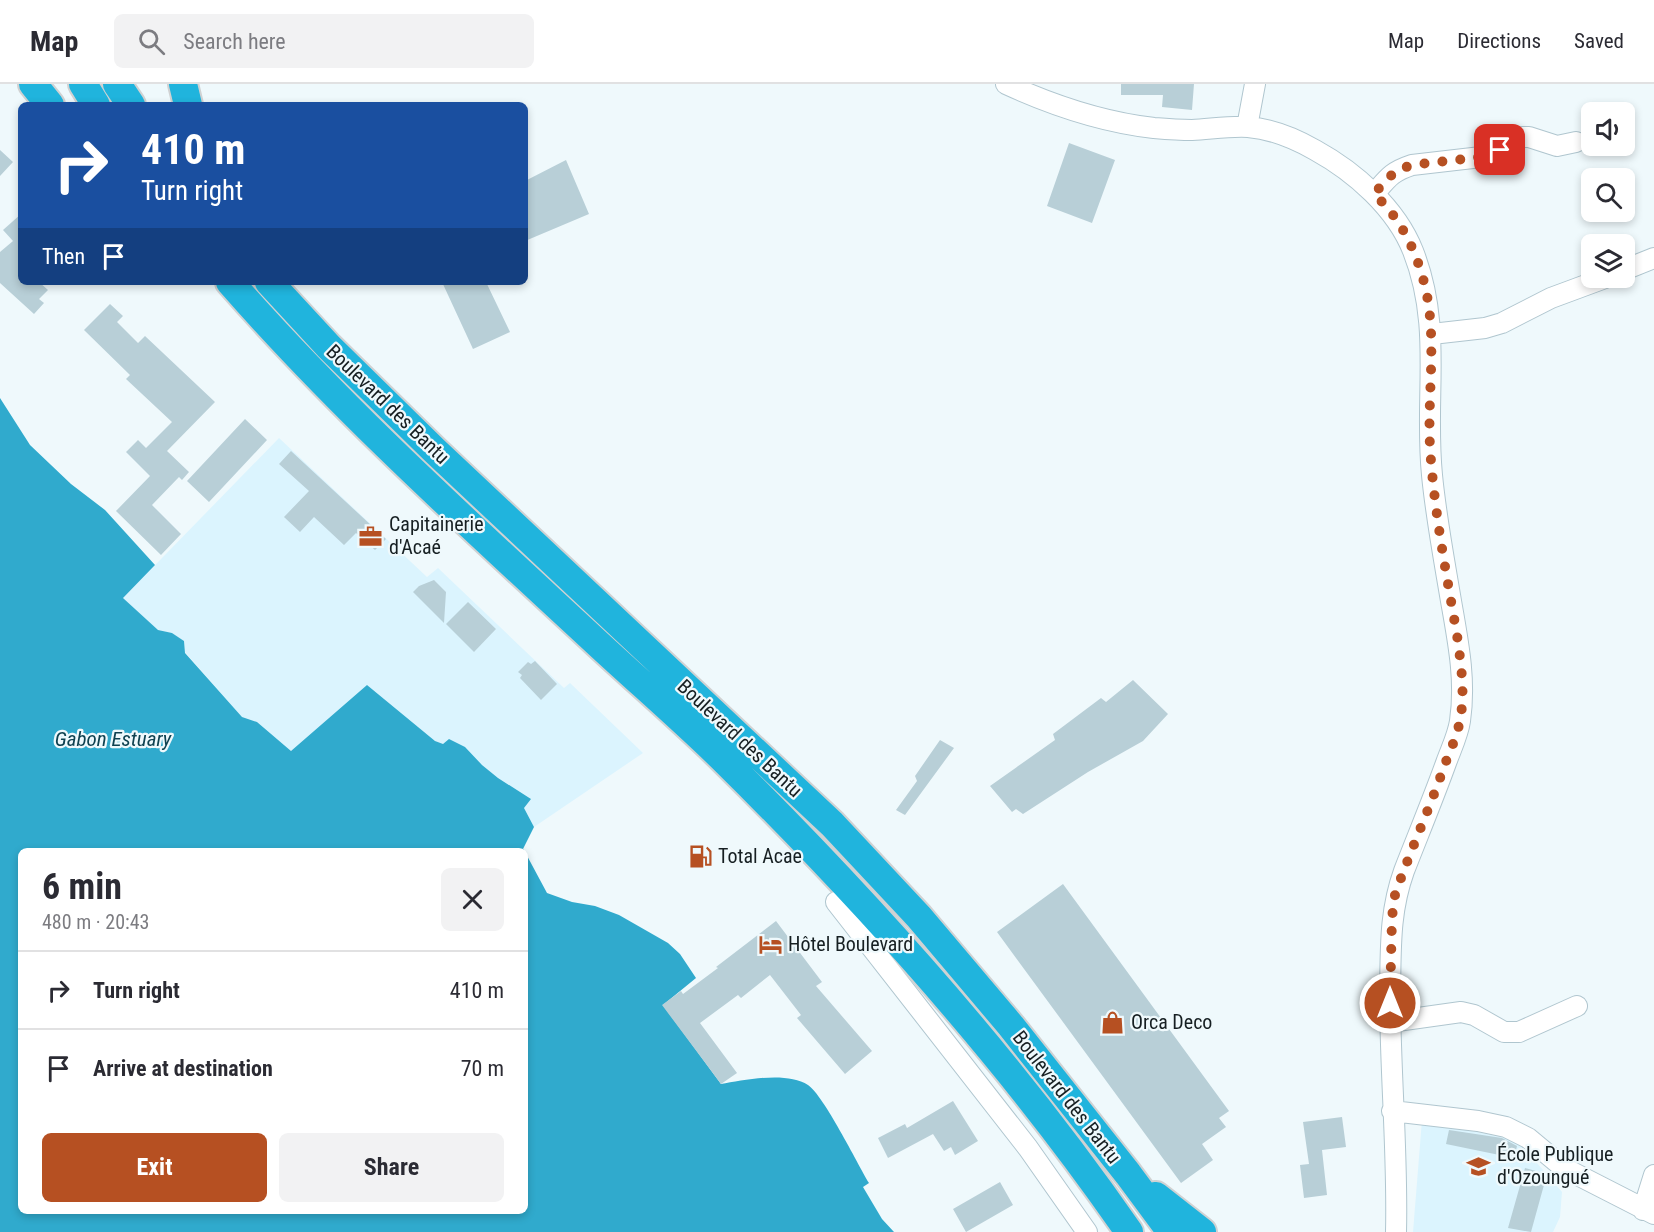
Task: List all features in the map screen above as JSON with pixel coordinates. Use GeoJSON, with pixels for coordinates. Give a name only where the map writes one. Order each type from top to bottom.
{"type":"FeatureCollection","features":[{"type":"Feature","properties":{"kind":"highway"},"geometry":{"type":"LineString","coordinates":[[33,84],[48,102]]}},
{"type":"Feature","properties":{"kind":"highway"},"geometry":{"type":"LineString","coordinates":[[82,84],[94,102]]}},
{"type":"Feature","properties":{"kind":"highway"},"geometry":{"type":"LineString","coordinates":[[117,84],[129,102]]}},
{"type":"Feature","properties":{"kind":"highway"},"geometry":{"type":"LineString","coordinates":[[183,84],[187,102]]}},
{"type":"Feature","properties":{"kind":"highway"},"geometry":{"type":"LineString","coordinates":[[212,285],[339,407],[355,415]]}},
{"type":"Feature","properties":{"kind":"highway","name":"Boulevard des Bantu"},"geometry":{"type":"LineString","coordinates":[[233,285],[355,415],[720,756],[836,874],[950,1001],[1094,1182],[1129,1232]]}},
{"type":"Feature","properties":{"kind":"highway","name":"Boulevard des Bantu"},"geometry":{"type":"LineString","coordinates":[[272,285],[310,328],[434,450],[832,825],[927,926],[1011,1026],[1171,1232]]}},
{"type":"Feature","properties":{"kind":"highway"},"geometry":{"type":"LineString","coordinates":[[294,285],[355,372]]}},
{"type":"Feature","properties":{"kind":"highway"},"geometry":{"type":"LineString","coordinates":[[1128,1174],[1202,1232]]}},
{"type":"Feature","properties":{"kind":"street"},"geometry":{"type":"LineString","coordinates":[[1006,84],[1058,106],[1095,118],[1191,130],[1247,127],[1290,137],[1318,151],[1387,206],[1400,224],[1422,274],[1429,305],[1432,334],[1430,410],[1432,471],[1463,689],[1459,725],[1395,895],[1392,917],[1390,1022],[1396,1232]]}},
{"type":"Feature","properties":{"kind":"street"},"geometry":{"type":"LineString","coordinates":[[1247,127],[1255,84]]}},
{"type":"Feature","properties":{"kind":"street"},"geometry":{"type":"LineString","coordinates":[[1374,194],[1392,174],[1412,165],[1490,156],[1522,137],[1557,146],[1576,142]]}},
{"type":"Feature","properties":{"kind":"street"},"geometry":{"type":"LineString","coordinates":[[1635,266],[1654,258]]}},
{"type":"Feature","properties":{"kind":"street"},"geometry":{"type":"LineString","coordinates":[[1432,334],[1485,328],[1502,323],[1551,298],[1581,287]]}},
{"type":"Feature","properties":{"kind":"street"},"geometry":{"type":"LineString","coordinates":[[836,902],[1028,1148],[1087,1232]]}},
{"type":"Feature","properties":{"kind":"street"},"geometry":{"type":"LineString","coordinates":[[1390,1022],[1461,1012],[1474,1015],[1504,1032],[1519,1032],[1577,1006]]}},
{"type":"Feature","properties":{"kind":"street"},"geometry":{"type":"LineString","coordinates":[[1392,1111],[1478,1121],[1506,1127],[1528,1138],[1563,1168],[1648,1212],[1654,1175]]}},
{"type":"Feature","properties":{"kind":"shaded area"},"geometry":{"type":"Polygon","coordinates":[[[279,438],[427,577],[438,568],[564,688],[570,683],[643,753],[534,827],[524,808],[530,798],[482,765],[435,741],[367,685],[291,751],[257,722],[242,717],[185,652],[184,641],[172,633],[158,630],[123,598],[279,438]]]}},
{"type":"Feature","properties":{"kind":"shaded area","name":"École Publique d'Ozoungué"},"geometry":{"type":"Polygon","coordinates":[[[1422,1120],[1518,1141],[1562,1192],[1560,1217],[1553,1232],[1413,1232],[1422,1120]]]}},
{"type":"Feature","properties":{"kind":"water","name":"Gabon Estuary"},"geometry":{"type":"Polygon","coordinates":[[[0,398],[30,445],[71,484],[105,510],[155,565],[123,598],[158,630],[172,633],[184,641],[185,653],[242,717],[257,722],[291,751],[367,685],[435,741],[443,744],[449,739],[465,747],[498,778],[531,799],[524,808],[534,827],[524,848],[18,848],[18,1214],[528,1214],[528,858],[547,893],[619,915],[668,943],[680,954],[696,978],[663,1005],[721,1084],[741,1080],[789,1078],[808,1085],[815,1092],[869,1183],[863,1187],[882,1219],[894,1232],[0,1232],[0,398]]]}},
{"type":"Feature","properties":{"kind":"building"},"geometry":{"type":"Polygon","coordinates":[[[1121,84],[1194,84],[1192,110],[1162,107],[1163,95],[1121,95],[1121,84]]]}},
{"type":"Feature","properties":{"kind":"building"},"geometry":{"type":"Polygon","coordinates":[[[1069,143],[1115,160],[1092,223],[1047,206],[1069,143]]]}},
{"type":"Feature","properties":{"kind":"building"},"geometry":{"type":"Polygon","coordinates":[[[0,150],[13,162],[0,176],[0,150]]]}},
{"type":"Feature","properties":{"kind":"building"},"geometry":{"type":"Polygon","coordinates":[[[566,160],[589,214],[528,240],[528,179],[566,160]]]}},
{"type":"Feature","properties":{"kind":"building"},"geometry":{"type":"Polygon","coordinates":[[[18,217],[18,285],[42,285],[48,290],[39,299],[44,303],[34,314],[0,283],[0,252],[13,241],[3,230],[18,217]]]}},
{"type":"Feature","properties":{"kind":"building"},"geometry":{"type":"Polygon","coordinates":[[[443,285],[487,285],[510,332],[473,349],[443,285]]]}},
{"type":"Feature","properties":{"kind":"building"},"geometry":{"type":"Polygon","coordinates":[[[110,304],[123,316],[117,322],[138,343],[145,336],[215,402],[167,451],[189,472],[182,480],[179,477],[152,505],[181,534],[161,555],[116,511],[150,476],[126,452],[138,440],[146,448],[172,422],[126,379],[130,375],[84,330],[110,304]]]}},
{"type":"Feature","properties":{"kind":"building"},"geometry":{"type":"Polygon","coordinates":[[[245,419],[267,440],[209,502],[187,481],[245,419]]]}},
{"type":"Feature","properties":{"kind":"building"},"geometry":{"type":"Polygon","coordinates":[[[291,451],[386,539],[375,550],[356,533],[344,545],[314,517],[300,532],[284,517],[309,491],[279,464],[291,451]]]}},
{"type":"Feature","properties":{"kind":"building"},"geometry":{"type":"Polygon","coordinates":[[[434,580],[446,592],[444,623],[413,592],[419,586],[434,580]]]}},
{"type":"Feature","properties":{"kind":"building"},"geometry":{"type":"Polygon","coordinates":[[[468,602],[496,629],[474,652],[446,624],[468,602]]]}},
{"type":"Feature","properties":{"kind":"building"},"geometry":{"type":"Polygon","coordinates":[[[535,661],[557,684],[541,700],[520,678],[522,675],[518,672],[528,662],[531,664],[535,661]]]}},
{"type":"Feature","properties":{"kind":"building"},"geometry":{"type":"Polygon","coordinates":[[[1133,680],[1168,714],[1143,741],[1088,772],[1023,814],[1016,809],[1012,812],[990,786],[1055,740],[1053,734],[1101,698],[1106,702],[1133,680]]]}},
{"type":"Feature","properties":{"kind":"building"},"geometry":{"type":"Polygon","coordinates":[[[940,740],[954,748],[905,815],[896,810],[917,781],[915,776],[940,740]]]}},
{"type":"Feature","properties":{"kind":"building","name":"Orca Deco"},"geometry":{"type":"Polygon","coordinates":[[[1063,884],[1229,1111],[1219,1118],[1226,1127],[1202,1144],[1213,1160],[1181,1183],[997,932],[1063,884]]]}},
{"type":"Feature","properties":{"kind":"building"},"geometry":{"type":"Polygon","coordinates":[[[776,921],[822,982],[816,986],[872,1051],[845,1074],[797,1018],[801,1015],[770,975],[741,998],[738,995],[700,1023],[737,1073],[721,1084],[662,1005],[681,991],[683,994],[776,921]]]}},
{"type":"Feature","properties":{"kind":"building"},"geometry":{"type":"Polygon","coordinates":[[[953,1101],[978,1141],[955,1155],[951,1147],[944,1151],[933,1134],[888,1158],[878,1138],[905,1124],[907,1128],[953,1101]]]}},
{"type":"Feature","properties":{"kind":"building"},"geometry":{"type":"Polygon","coordinates":[[[1342,1117],[1346,1147],[1322,1150],[1327,1195],[1304,1198],[1300,1165],[1309,1164],[1303,1122],[1342,1117]]]}},
{"type":"Feature","properties":{"kind":"building"},"geometry":{"type":"Polygon","coordinates":[[[1449,1130],[1502,1138],[1517,1146],[1514,1158],[1446,1144],[1449,1130]]]}},
{"type":"Feature","properties":{"kind":"building"},"geometry":{"type":"Polygon","coordinates":[[[1525,1168],[1547,1174],[1531,1232],[1508,1228],[1525,1168]]]}},
{"type":"Feature","properties":{"kind":"building"},"geometry":{"type":"Polygon","coordinates":[[[1000,1182],[1013,1205],[966,1232],[953,1209],[1000,1182]]]}},
{"type":"Feature","properties":{"kind":"place","name":"Capitainerie d'Acaé"},"geometry":{"type":"Point","coordinates":[371,536]}},
{"type":"Feature","properties":{"kind":"place","name":"Total Acae"},"geometry":{"type":"Point","coordinates":[700,856]}},
{"type":"Feature","properties":{"kind":"place","name":"Hôtel Boulevard"},"geometry":{"type":"Point","coordinates":[770,944]}},
{"type":"Feature","properties":{"kind":"place","name":"Orca Deco"},"geometry":{"type":"Point","coordinates":[1113,1022]}},
{"type":"Feature","properties":{"kind":"place","name":"École Publique d'Ozoungué"},"geometry":{"type":"Point","coordinates":[1479,1166]}},
{"type":"Feature","properties":{"kind":"route"},"geometry":{"type":"LineString","coordinates":[[1390,1003],[1390,947],[1395,895],[1459,725],[1463,689],[1461,663],[1435,505],[1430,444],[1432,334],[1429,305],[1422,274],[1412,248],[1400,224],[1387,206],[1374,194],[1392,174],[1412,165],[1474,159],[1490,156],[1500,150]]}}]}
